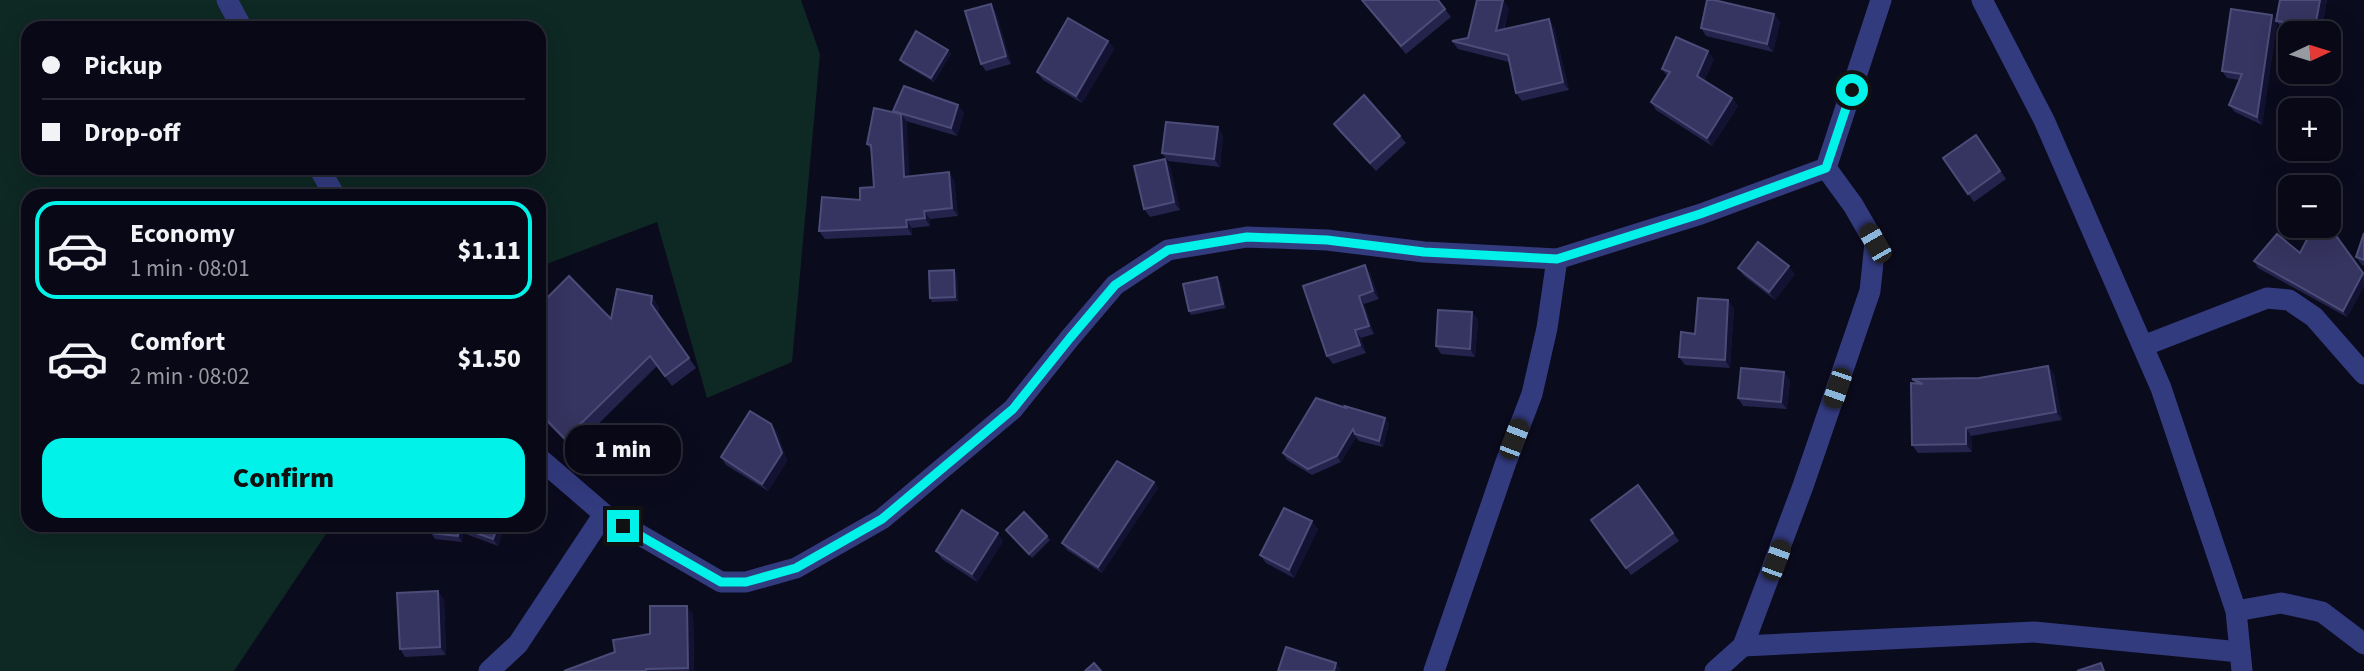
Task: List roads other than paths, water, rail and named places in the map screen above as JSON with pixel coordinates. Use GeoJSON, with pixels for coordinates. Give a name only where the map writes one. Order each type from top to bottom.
{"type":"FeatureCollection","features":[{"type":"Feature","properties":{"kind":"street"},"geometry":{"type":"LineString","coordinates":[[227,0],[238,21]]}},
{"type":"Feature","properties":{"kind":"street"},"geometry":{"type":"LineString","coordinates":[[1742,646],[2034,632],[2241,661],[2236,611],[2161,388],[2045,120],[1982,0]]}},
{"type":"Feature","properties":{"kind":"street"},"geometry":{"type":"LineString","coordinates":[[1826,168],[1874,4]]}},
{"type":"Feature","properties":{"kind":"street"},"geometry":{"type":"LineString","coordinates":[[546,464],[604,514],[721,582],[746,582],[796,568],[882,519],[1013,409],[1115,285],[1168,250],[1247,237],[1327,240],[1424,252],[1557,259],[1700,214],[1826,168]]}},
{"type":"Feature","properties":{"kind":"street"},"geometry":{"type":"LineString","coordinates":[[1715,671],[1742,646],[1803,486],[1870,290],[1875,243],[1853,205],[1826,168]]}},
{"type":"Feature","properties":{"kind":"street"},"geometry":{"type":"LineString","coordinates":[[1434,671],[1532,394],[1547,328],[1557,259]]}},
{"type":"Feature","properties":{"kind":"street"},"geometry":{"type":"LineString","coordinates":[[2143,346],[2267,298],[2289,300],[2314,317],[2364,374]]}},
{"type":"Feature","properties":{"kind":"street"},"geometry":{"type":"LineString","coordinates":[[488,671],[518,644],[604,514]]}},
{"type":"Feature","properties":{"kind":"street"},"geometry":{"type":"LineString","coordinates":[[2236,611],[2281,603],[2322,612],[2364,644]]}}]}
